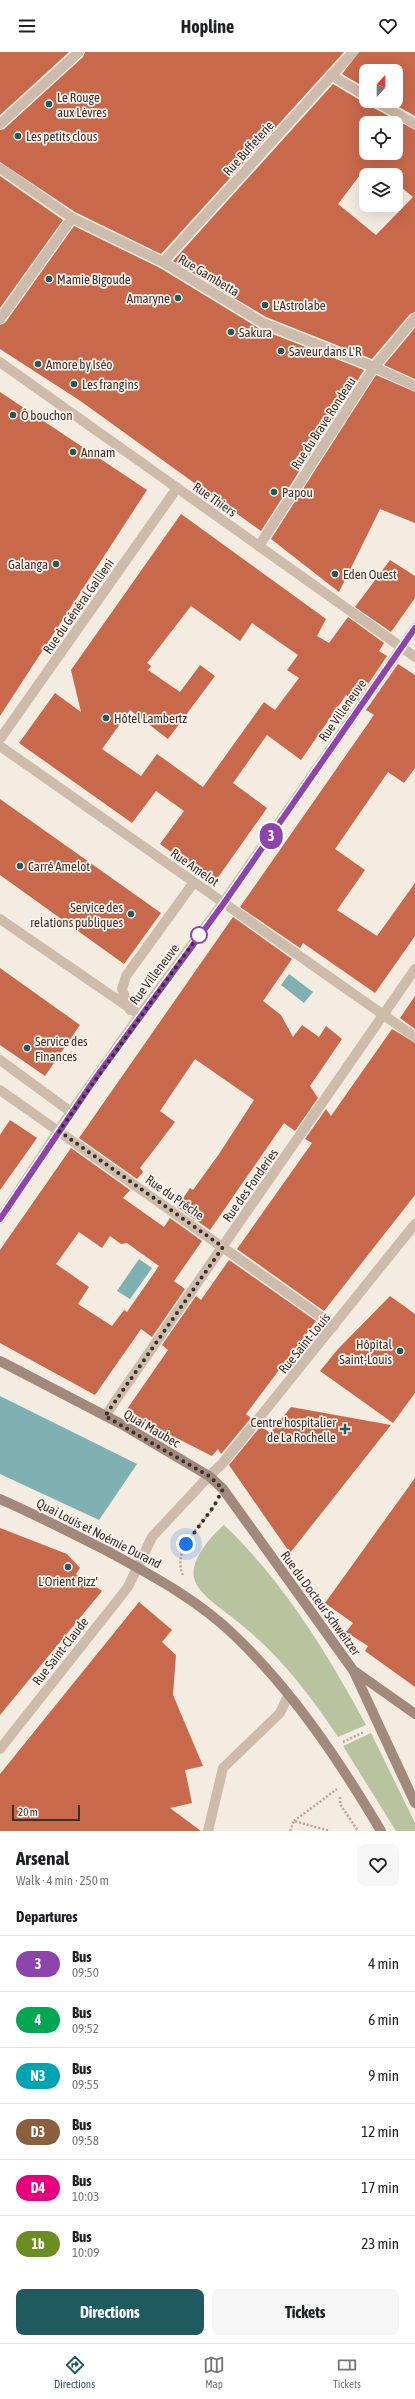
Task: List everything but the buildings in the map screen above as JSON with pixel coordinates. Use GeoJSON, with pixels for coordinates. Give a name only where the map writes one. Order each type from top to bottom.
{"type":"FeatureCollection","features":[{"type":"Feature","properties":{"kind":"main road","name":"Quai Maubec"},"geometry":{"type":"LineString","coordinates":[[0,1361],[105,1416],[209,1476],[223,1489]]}},
{"type":"Feature","properties":{"kind":"main road","name":"Rue du Docteur Schweitzer"},"geometry":{"type":"LineString","coordinates":[[223,1489],[353,1670],[415,1714]]}},
{"type":"Feature","properties":{"kind":"main road","name":"Quai Louis et Noémie Durand"},"geometry":{"type":"LineString","coordinates":[[0,1499],[37,1515],[158,1578],[183,1595],[234,1635],[288,1696],[329,1750],[380,1831]]}},
{"type":"Feature","properties":{"kind":"main road"},"geometry":{"type":"LineString","coordinates":[[353,1670],[415,1803]]}},
{"type":"Feature","properties":{"kind":"street"},"geometry":{"type":"LineString","coordinates":[[0,124],[79,52]]}},
{"type":"Feature","properties":{"kind":"street","name":"Rue Buffeterie"},"geometry":{"type":"LineString","coordinates":[[163,262],[353,52]]}},
{"type":"Feature","properties":{"kind":"street"},"geometry":{"type":"LineString","coordinates":[[331,75],[359,92]]}},
{"type":"Feature","properties":{"kind":"street"},"geometry":{"type":"LineString","coordinates":[[387,108],[415,124]]}},
{"type":"Feature","properties":{"kind":"street","name":"Rue Gambetta"},"geometry":{"type":"LineString","coordinates":[[0,168],[72,218],[163,262],[263,323],[374,367],[415,386]]}},
{"type":"Feature","properties":{"kind":"street"},"geometry":{"type":"LineString","coordinates":[[0,319],[72,218]]}},
{"type":"Feature","properties":{"kind":"street","name":"Rue du Brave Rondeau"},"geometry":{"type":"LineString","coordinates":[[258,546],[374,367],[415,318]]}},
{"type":"Feature","properties":{"kind":"street","name":"Rue Thiers"},"geometry":{"type":"LineString","coordinates":[[0,362],[415,657]]}},
{"type":"Feature","properties":{"kind":"street","name":"Rue du Général Gallieni"},"geometry":{"type":"LineString","coordinates":[[0,739],[177,488]]}},
{"type":"Feature","properties":{"kind":"street","name":"Rue Villeneuve"},"geometry":{"type":"LineString","coordinates":[[0,1219],[71,1112],[140,1015],[224,903],[415,628]]}},
{"type":"Feature","properties":{"kind":"street","name":"Rue Amelot"},"geometry":{"type":"LineString","coordinates":[[0,746],[415,1037]]}},
{"type":"Feature","properties":{"kind":"street"},"geometry":{"type":"LineString","coordinates":[[130,1010],[122,989],[126,976],[194,882]]}},
{"type":"Feature","properties":{"kind":"street"},"geometry":{"type":"LineString","coordinates":[[0,919],[130,1010],[140,1015]]}},
{"type":"Feature","properties":{"kind":"street","name":"Rue des Fonderies"},"geometry":{"type":"LineString","coordinates":[[105,1416],[415,969]]}},
{"type":"Feature","properties":{"kind":"street"},"geometry":{"type":"LineString","coordinates":[[0,1060],[71,1112]]}},
{"type":"Feature","properties":{"kind":"street","name":"Rue du Prêche"},"geometry":{"type":"LineString","coordinates":[[0,1090],[334,1326]]}},
{"type":"Feature","properties":{"kind":"street","name":"Rue Saint-Louis"},"geometry":{"type":"LineString","coordinates":[[137,1568],[152,1537],[222,1464],[415,1224]]}},
{"type":"Feature","properties":{"kind":"street","name":"Rue Saint-Claude"},"geometry":{"type":"LineString","coordinates":[[0,1748],[128,1587],[137,1568]]}},
{"type":"Feature","properties":{"kind":"street"},"geometry":{"type":"LineString","coordinates":[[208,1831],[223,1768],[280,1713],[288,1696]]}},
{"type":"Feature","properties":{"kind":"path"},"geometry":{"type":"LineString","coordinates":[[180,1564],[181,1554],[186,1544],[214,1506],[223,1489]]}},
{"type":"Feature","properties":{"kind":"path"},"geometry":{"type":"LineString","coordinates":[[290,1831],[294,1821],[339,1788]]}},
{"type":"Feature","properties":{"kind":"path"},"geometry":{"type":"LineString","coordinates":[[294,1821],[330,1831]]}},
{"type":"Feature","properties":{"kind":"green space"},"geometry":{"type":"Polygon","coordinates":[[[224,1525],[266,1570],[303,1619],[320,1645],[366,1725],[338,1737],[306,1692],[283,1664],[257,1638],[208,1598],[197,1585],[194,1578],[194,1571],[198,1556],[213,1535],[224,1525]]]}},
{"type":"Feature","properties":{"kind":"green space"},"geometry":{"type":"Polygon","coordinates":[[[371,1733],[415,1823],[415,1831],[396,1831],[343,1746],[371,1733]]]}},
{"type":"Feature","properties":{"kind":"water"},"geometry":{"type":"Polygon","coordinates":[[[289,974],[313,992],[304,1003],[281,985],[289,974]]]}},
{"type":"Feature","properties":{"kind":"water"},"geometry":{"type":"Polygon","coordinates":[[[139,1259],[152,1268],[130,1299],[117,1291],[139,1259]]]}},
{"type":"Feature","properties":{"kind":"water"},"geometry":{"type":"Polygon","coordinates":[[[0,1396],[137,1464],[99,1520],[0,1474],[0,1396]]]}},
{"type":"Feature","properties":{"kind":"bus line","name":"3"},"geometry":{"type":"LineString","coordinates":[[0,1219],[71,1112],[140,1015],[224,903],[415,628]]}},
{"type":"Feature","properties":{"kind":"place","name":"Le Rouge aux Lèvres"},"geometry":{"type":"Point","coordinates":[49,104]}},
{"type":"Feature","properties":{"kind":"place","name":"Les petits clous"},"geometry":{"type":"Point","coordinates":[18,136]}},
{"type":"Feature","properties":{"kind":"place","name":"Mamie Bigoude"},"geometry":{"type":"Point","coordinates":[49,279]}},
{"type":"Feature","properties":{"kind":"place","name":"Amaryne"},"geometry":{"type":"Point","coordinates":[178,298]}},
{"type":"Feature","properties":{"kind":"place","name":"L'Astrolabe"},"geometry":{"type":"Point","coordinates":[265,305]}},
{"type":"Feature","properties":{"kind":"place","name":"Sakura"},"geometry":{"type":"Point","coordinates":[231,332]}},
{"type":"Feature","properties":{"kind":"place","name":"Saveur dans L'R"},"geometry":{"type":"Point","coordinates":[281,351]}},
{"type":"Feature","properties":{"kind":"place","name":"Amore by Iséo"},"geometry":{"type":"Point","coordinates":[38,364]}},
{"type":"Feature","properties":{"kind":"place","name":"Les frangins"},"geometry":{"type":"Point","coordinates":[74,384]}},
{"type":"Feature","properties":{"kind":"place","name":"Ô bouchon"},"geometry":{"type":"Point","coordinates":[13,415]}},
{"type":"Feature","properties":{"kind":"place","name":"Annam"},"geometry":{"type":"Point","coordinates":[73,452]}},
{"type":"Feature","properties":{"kind":"place","name":"Papou"},"geometry":{"type":"Point","coordinates":[274,492]}},
{"type":"Feature","properties":{"kind":"place","name":"Galanga"},"geometry":{"type":"Point","coordinates":[56,564]}},
{"type":"Feature","properties":{"kind":"place","name":"Eden Ouest"},"geometry":{"type":"Point","coordinates":[335,574]}},
{"type":"Feature","properties":{"kind":"place","name":"Hôtel Lambertz"},"geometry":{"type":"Point","coordinates":[106,718]}},
{"type":"Feature","properties":{"kind":"place","name":"Carré Amelot"},"geometry":{"type":"Point","coordinates":[20,866]}},
{"type":"Feature","properties":{"kind":"place","name":"Service des relations publiques"},"geometry":{"type":"Point","coordinates":[131,914]}},
{"type":"Feature","properties":{"kind":"place","name":"Service des Finances"},"geometry":{"type":"Point","coordinates":[27,1048]}},
{"type":"Feature","properties":{"kind":"place","name":"Hôpital Saint-Louis"},"geometry":{"type":"Point","coordinates":[400,1351]}},
{"type":"Feature","properties":{"kind":"place","name":"Centre hospitalier de La Rochelle"},"geometry":{"type":"Point","coordinates":[345,1429]}},
{"type":"Feature","properties":{"kind":"place","name":"L'Orient Pizz'"},"geometry":{"type":"Point","coordinates":[68,1567]}},
{"type":"Feature","properties":{"kind":"route"},"geometry":{"type":"LineString","coordinates":[[186,1544],[214,1506],[223,1489],[209,1476],[105,1416],[223,1247],[59,1131],[140,1015],[199,935]]}}]}
